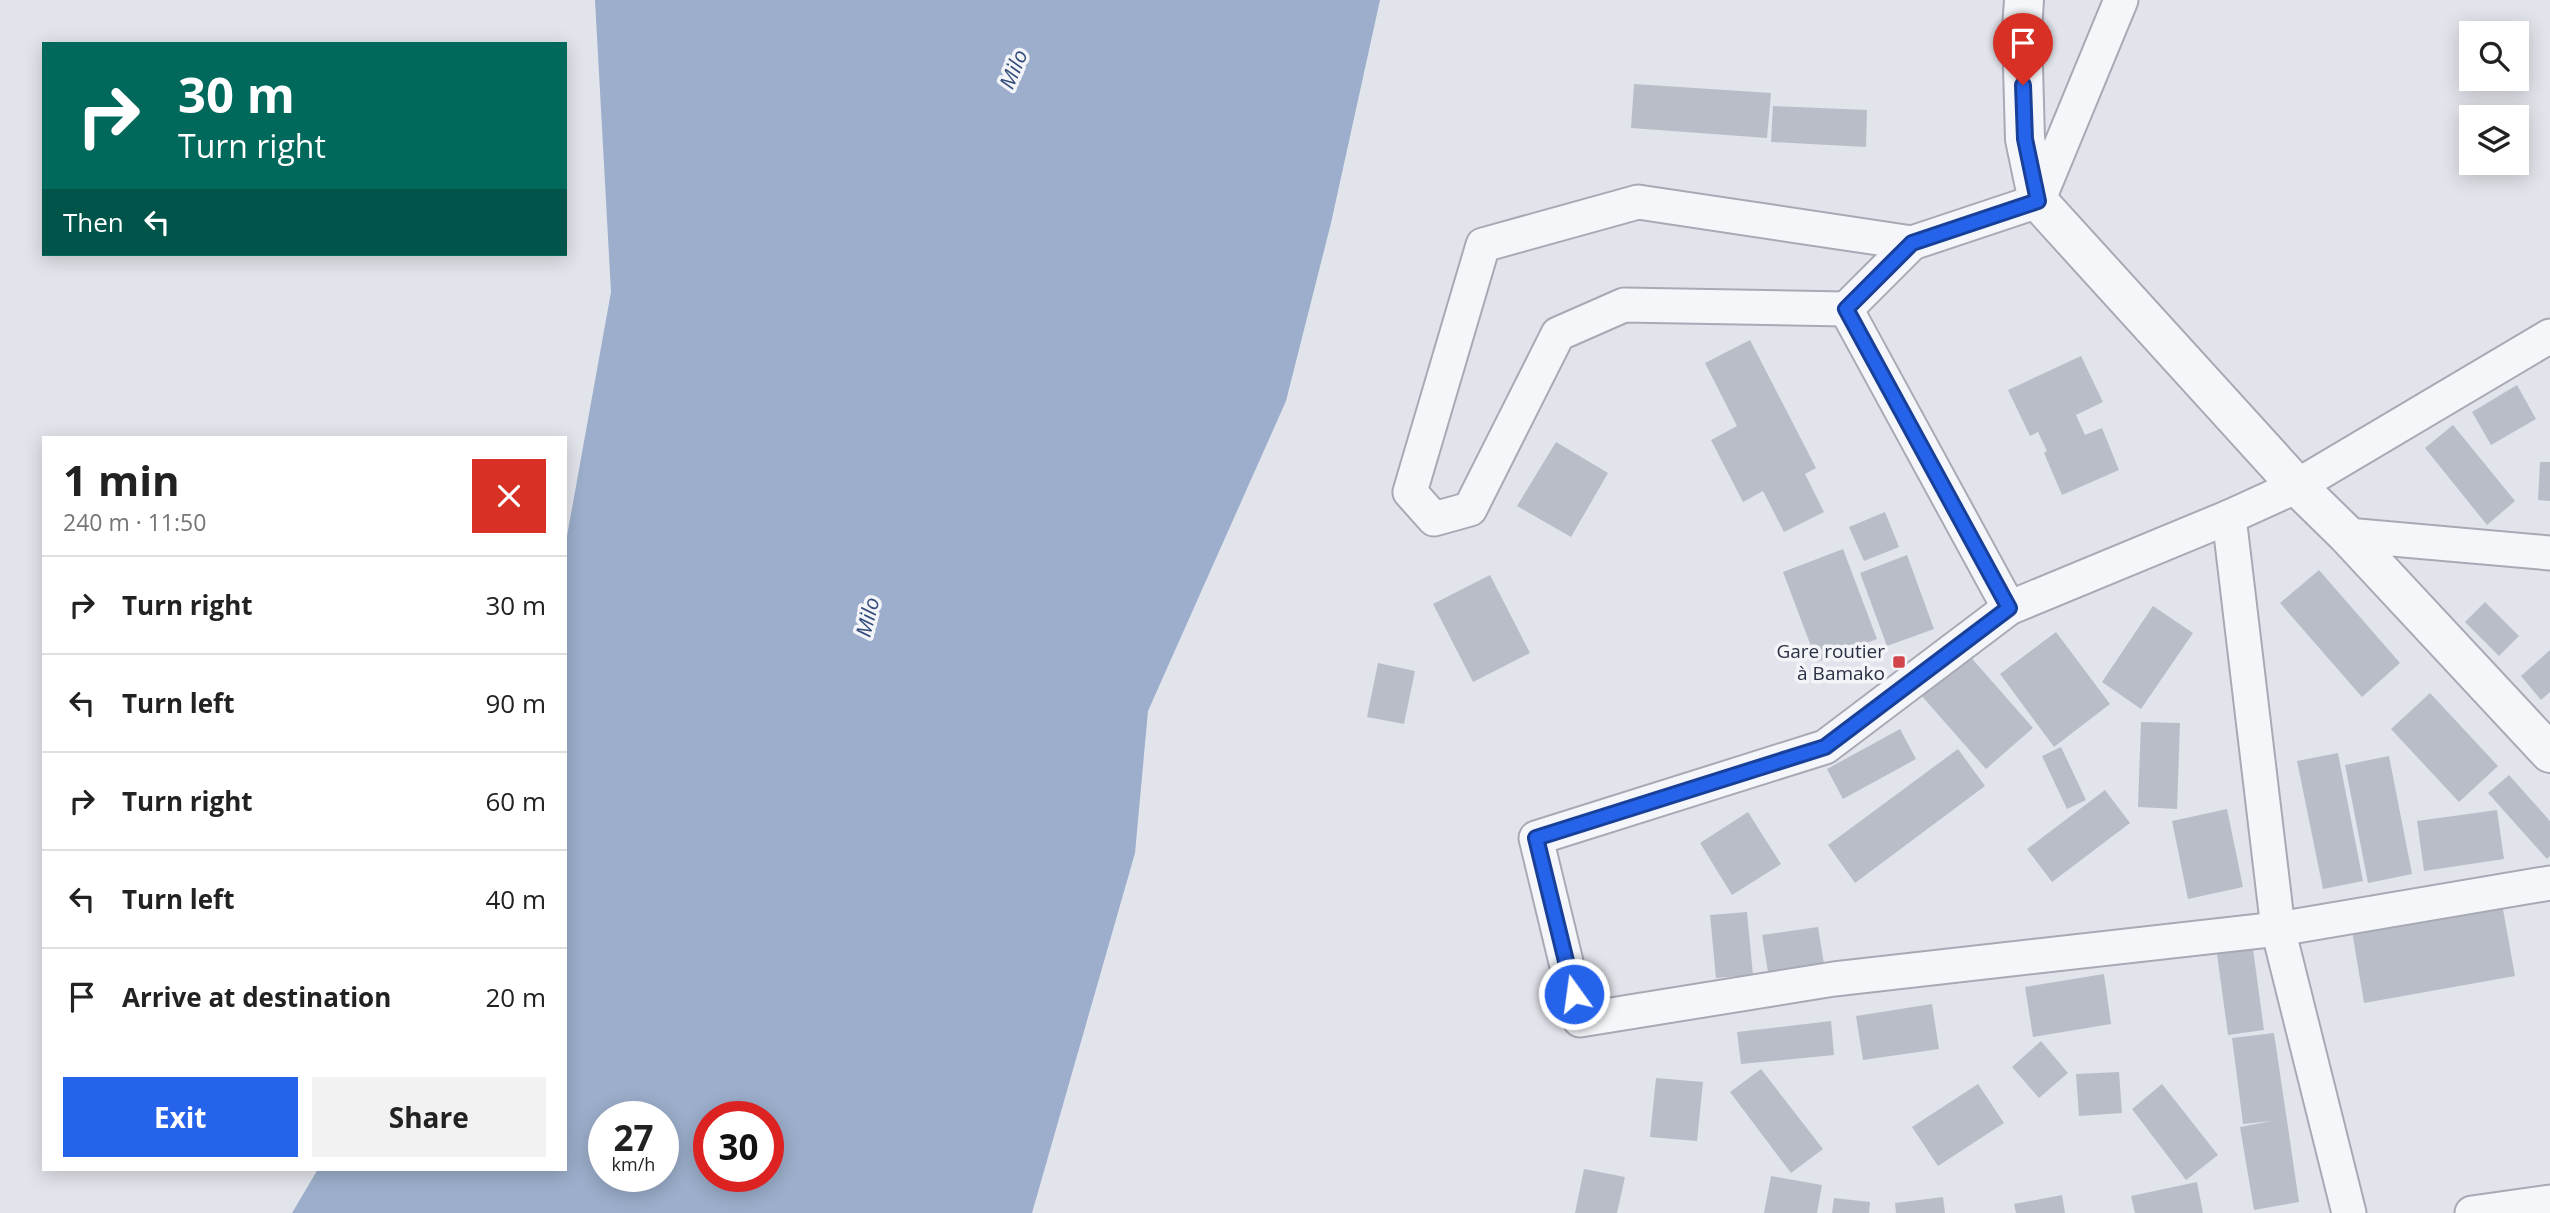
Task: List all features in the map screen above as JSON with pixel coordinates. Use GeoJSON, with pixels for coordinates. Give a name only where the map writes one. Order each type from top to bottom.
{"type":"FeatureCollection","features":[{"type":"Feature","properties":{"kind":"street"},"geometry":{"type":"LineString","coordinates":[[2024,0],[2022,30],[2025,139],[2038,201],[2297,486],[2347,535],[2550,752]]}},
{"type":"Feature","properties":{"kind":"street"},"geometry":{"type":"LineString","coordinates":[[1912,243],[1637,202],[1483,245],[1410,492],[1434,519],[1470,509],[1558,334],[1624,305],[1846,309],[1912,243],[2038,201],[2121,0]]}},
{"type":"Feature","properties":{"kind":"street"},"geometry":{"type":"LineString","coordinates":[[1846,309],[2009,608]]}},
{"type":"Feature","properties":{"kind":"street"},"geometry":{"type":"LineString","coordinates":[[2550,337],[2297,486],[2009,608],[1825,747],[1536,838],[1580,1020],[1834,979],[2278,929],[2550,883]]}},
{"type":"Feature","properties":{"kind":"street"},"geometry":{"type":"LineString","coordinates":[[2229,517],[2278,929],[2349,1213]]}},
{"type":"Feature","properties":{"kind":"street"},"geometry":{"type":"LineString","coordinates":[[2347,535],[2550,553]]}},
{"type":"Feature","properties":{"kind":"street"},"geometry":{"type":"LineString","coordinates":[[2472,1213],[2550,1202]]}},
{"type":"Feature","properties":{"kind":"water","name":"Milo"},"geometry":{"type":"Polygon","coordinates":[[[595,0],[1380,0],[1331,223],[1286,401],[1148,711],[1135,853],[1032,1213],[292,1213],[317,1171],[567,1171],[567,536],[611,292],[595,0]]]}},
{"type":"Feature","properties":{"kind":"building"},"geometry":{"type":"Polygon","coordinates":[[[1634,84],[1771,93],[1767,138],[1631,128],[1634,84]]]}},
{"type":"Feature","properties":{"kind":"building"},"geometry":{"type":"Polygon","coordinates":[[[1773,106],[1867,110],[1866,147],[1771,142],[1773,106]]]}},
{"type":"Feature","properties":{"kind":"building"},"geometry":{"type":"Polygon","coordinates":[[[1750,340],[1816,468],[1805,474],[1824,512],[1784,532],[1763,491],[1743,502],[1711,440],[1737,426],[1705,363],[1750,340]]]}},
{"type":"Feature","properties":{"kind":"building"},"geometry":{"type":"Polygon","coordinates":[[[2081,356],[2103,402],[2076,415],[2085,435],[2102,428],[2119,470],[2062,495],[2038,432],[2030,436],[2008,390],[2081,356]]]}},
{"type":"Feature","properties":{"kind":"building"},"geometry":{"type":"Polygon","coordinates":[[[2517,385],[2536,419],[2491,445],[2472,412],[2517,385]]]}},
{"type":"Feature","properties":{"kind":"building"},"geometry":{"type":"Polygon","coordinates":[[[2453,425],[2515,501],[2487,525],[2425,448],[2453,425]]]}},
{"type":"Feature","properties":{"kind":"building"},"geometry":{"type":"Polygon","coordinates":[[[1556,442],[1608,473],[1571,537],[1517,506],[1556,442]]]}},
{"type":"Feature","properties":{"kind":"building"},"geometry":{"type":"Polygon","coordinates":[[[2540,462],[2550,462],[2550,501],[2538,500],[2540,462]]]}},
{"type":"Feature","properties":{"kind":"building"},"geometry":{"type":"Polygon","coordinates":[[[1885,512],[1899,547],[1864,561],[1849,527],[1885,512]]]}},
{"type":"Feature","properties":{"kind":"building"},"geometry":{"type":"Polygon","coordinates":[[[1843,549],[1877,639],[1817,662],[1783,572],[1843,549]]]}},
{"type":"Feature","properties":{"kind":"building"},"geometry":{"type":"Polygon","coordinates":[[[1907,555],[1934,629],[1887,646],[1860,573],[1907,555]]]}},
{"type":"Feature","properties":{"kind":"building"},"geometry":{"type":"Polygon","coordinates":[[[2319,570],[2400,663],[2362,697],[2280,603],[2319,570]]]}},
{"type":"Feature","properties":{"kind":"building"},"geometry":{"type":"Polygon","coordinates":[[[1490,575],[1530,653],[1473,682],[1433,604],[1490,575]]]}},
{"type":"Feature","properties":{"kind":"building"},"geometry":{"type":"Polygon","coordinates":[[[2485,602],[2519,636],[2499,656],[2465,622],[2485,602]]]}},
{"type":"Feature","properties":{"kind":"building"},"geometry":{"type":"Polygon","coordinates":[[[2153,606],[2193,633],[2141,709],[2102,682],[2153,606]]]}},
{"type":"Feature","properties":{"kind":"building"},"geometry":{"type":"Polygon","coordinates":[[[2056,632],[2110,704],[2054,747],[2000,674],[2056,632]]]}},
{"type":"Feature","properties":{"kind":"building"},"geometry":{"type":"Polygon","coordinates":[[[2550,650],[2550,692],[2541,700],[2521,676],[2550,650]]]}},
{"type":"Feature","properties":{"kind":"building"},"geometry":{"type":"Polygon","coordinates":[[[1968,654],[2033,728],[1986,769],[1921,695],[1968,654]]]}},
{"type":"Feature","properties":{"kind":"building"},"geometry":{"type":"Polygon","coordinates":[[[1378,663],[1415,671],[1404,724],[1367,717],[1378,663]]]}},
{"type":"Feature","properties":{"kind":"building"},"geometry":{"type":"Polygon","coordinates":[[[2430,693],[2498,766],[2459,802],[2391,729],[2430,693]]]}},
{"type":"Feature","properties":{"kind":"building"},"geometry":{"type":"Polygon","coordinates":[[[2141,722],[2180,723],[2177,809],[2138,807],[2141,722]]]}},
{"type":"Feature","properties":{"kind":"building"},"geometry":{"type":"Polygon","coordinates":[[[1900,729],[1916,759],[1843,799],[1827,769],[1900,729]]]}},
{"type":"Feature","properties":{"kind":"building"},"geometry":{"type":"Polygon","coordinates":[[[2061,747],[2086,800],[2067,809],[2042,756],[2061,747]]]}},
{"type":"Feature","properties":{"kind":"building"},"geometry":{"type":"Polygon","coordinates":[[[1958,749],[1985,786],[1855,883],[1828,845],[1958,749]]]}},
{"type":"Feature","properties":{"kind":"building"},"geometry":{"type":"Polygon","coordinates":[[[2338,753],[2363,881],[2323,889],[2297,761],[2338,753]]]}},
{"type":"Feature","properties":{"kind":"building"},"geometry":{"type":"Polygon","coordinates":[[[2389,756],[2412,874],[2368,883],[2345,765],[2389,756]]]}},
{"type":"Feature","properties":{"kind":"building"},"geometry":{"type":"Polygon","coordinates":[[[2509,775],[2550,821],[2550,856],[2547,859],[2488,793],[2509,775]]]}},
{"type":"Feature","properties":{"kind":"building"},"geometry":{"type":"Polygon","coordinates":[[[2105,790],[2130,823],[2052,882],[2027,849],[2105,790]]]}},
{"type":"Feature","properties":{"kind":"building"},"geometry":{"type":"Polygon","coordinates":[[[2227,809],[2243,887],[2188,899],[2172,821],[2227,809]]]}},
{"type":"Feature","properties":{"kind":"building"},"geometry":{"type":"Polygon","coordinates":[[[2497,810],[2504,859],[2424,871],[2417,821],[2497,810]]]}},
{"type":"Feature","properties":{"kind":"building"},"geometry":{"type":"Polygon","coordinates":[[[1748,812],[1781,864],[1732,895],[1700,843],[1748,812]]]}},
{"type":"Feature","properties":{"kind":"building"},"geometry":{"type":"Polygon","coordinates":[[[2501,898],[2515,976],[2364,1003],[2351,925],[2501,898]]]}},
{"type":"Feature","properties":{"kind":"building"},"geometry":{"type":"Polygon","coordinates":[[[1747,912],[1753,975],[1716,978],[1710,915],[1747,912]]]}},
{"type":"Feature","properties":{"kind":"building"},"geometry":{"type":"Polygon","coordinates":[[[1818,927],[1824,964],[1768,972],[1762,935],[1818,927]]]}},
{"type":"Feature","properties":{"kind":"building"},"geometry":{"type":"Polygon","coordinates":[[[2253,949],[2264,1030],[2228,1035],[2217,954],[2253,949]]]}},
{"type":"Feature","properties":{"kind":"building"},"geometry":{"type":"Polygon","coordinates":[[[2104,974],[2111,1024],[2033,1037],[2025,987],[2104,974]]]}},
{"type":"Feature","properties":{"kind":"building"},"geometry":{"type":"Polygon","coordinates":[[[1932,1004],[1939,1049],[1863,1060],[1856,1016],[1932,1004]]]}},
{"type":"Feature","properties":{"kind":"building"},"geometry":{"type":"Polygon","coordinates":[[[1831,1021],[1834,1055],[1741,1064],[1737,1032],[1831,1021]]]}},
{"type":"Feature","properties":{"kind":"building"},"geometry":{"type":"Polygon","coordinates":[[[2274,1033],[2299,1202],[2254,1210],[2240,1127],[2272,1121],[2243,1124],[2232,1038],[2274,1033]]]}},
{"type":"Feature","properties":{"kind":"building"},"geometry":{"type":"Polygon","coordinates":[[[2041,1041],[2068,1073],[2039,1098],[2012,1067],[2041,1041]]]}},
{"type":"Feature","properties":{"kind":"building"},"geometry":{"type":"Polygon","coordinates":[[[1761,1069],[1823,1149],[1791,1173],[1730,1092],[1761,1069]]]}},
{"type":"Feature","properties":{"kind":"building"},"geometry":{"type":"Polygon","coordinates":[[[2119,1072],[2122,1113],[2079,1116],[2076,1074],[2119,1072]]]}},
{"type":"Feature","properties":{"kind":"building"},"geometry":{"type":"Polygon","coordinates":[[[1656,1078],[1703,1082],[1697,1141],[1650,1137],[1656,1078]]]}},
{"type":"Feature","properties":{"kind":"building"},"geometry":{"type":"Polygon","coordinates":[[[1978,1084],[2004,1123],[1938,1166],[1912,1127],[1978,1084]]]}},
{"type":"Feature","properties":{"kind":"building"},"geometry":{"type":"Polygon","coordinates":[[[2162,1084],[2218,1155],[2186,1180],[2132,1109],[2162,1084]]]}},
{"type":"Feature","properties":{"kind":"building"},"geometry":{"type":"Polygon","coordinates":[[[1584,1169],[1625,1177],[1617,1213],[1575,1213],[1584,1169]]]}},
{"type":"Feature","properties":{"kind":"building"},"geometry":{"type":"Polygon","coordinates":[[[1771,1176],[1822,1185],[1817,1213],[1764,1213],[1771,1176]]]}},
{"type":"Feature","properties":{"kind":"building"},"geometry":{"type":"Polygon","coordinates":[[[2197,1182],[2203,1213],[2135,1213],[2131,1196],[2197,1182]]]}},
{"type":"Feature","properties":{"kind":"building"},"geometry":{"type":"Polygon","coordinates":[[[2062,1195],[2065,1213],[2016,1213],[2014,1204],[2062,1195]]]}},
{"type":"Feature","properties":{"kind":"building"},"geometry":{"type":"Polygon","coordinates":[[[1943,1197],[1945,1213],[1896,1213],[1895,1203],[1943,1197]]]}},
{"type":"Feature","properties":{"kind":"building"},"geometry":{"type":"Polygon","coordinates":[[[1834,1198],[1870,1202],[1869,1213],[1832,1213],[1834,1198]]]}},
{"type":"Feature","properties":{"kind":"place","name":"Gare routier à Bamako"},"geometry":{"type":"Point","coordinates":[1899,662]}},
{"type":"Feature","properties":{"kind":"route"},"geometry":{"type":"LineString","coordinates":[[1574,994],[1536,838],[1825,747],[2009,608],[1846,309],[1912,243],[2038,201],[2025,139],[2023,85]]}}]}
